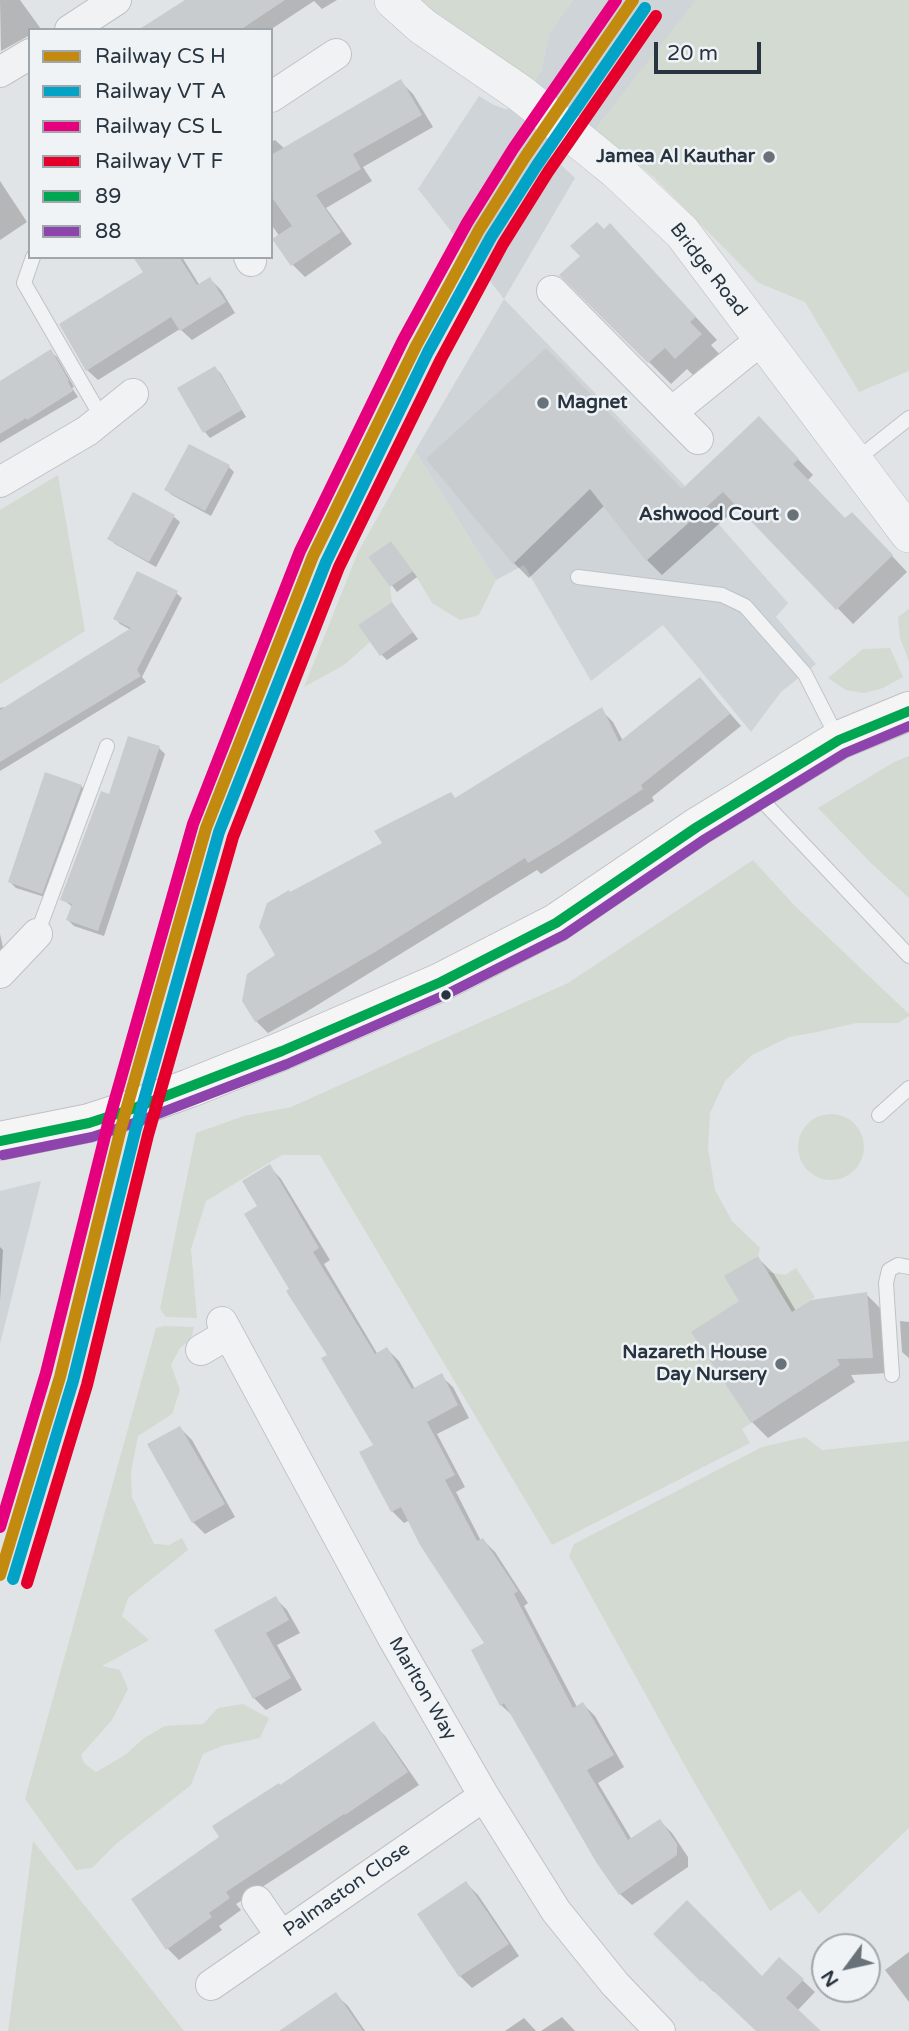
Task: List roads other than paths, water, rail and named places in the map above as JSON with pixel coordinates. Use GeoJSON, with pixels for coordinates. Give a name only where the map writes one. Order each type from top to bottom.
{"type":"FeatureCollection","features":[{"type":"Feature","properties":{"kind":"main road"},"geometry":{"type":"LineString","coordinates":[[0,1141],[89,1123],[190,1088],[441,982],[556,923],[697,827],[839,740],[909,711]]}},
{"type":"Feature","properties":{"kind":"street","name":"Bridge Road"},"geometry":{"type":"LineString","coordinates":[[393,0],[422,26],[520,93],[617,172],[682,232],[909,534]]}},
{"type":"Feature","properties":{"kind":"street"},"geometry":{"type":"LineString","coordinates":[[74,28],[107,10]]}},
{"type":"Feature","properties":{"kind":"street"},"geometry":{"type":"LineString","coordinates":[[273,96],[337,54]]}},
{"type":"Feature","properties":{"kind":"street"},"geometry":{"type":"LineString","coordinates":[[0,72],[28,55]]}},
{"type":"Feature","properties":{"kind":"street"},"geometry":{"type":"LineString","coordinates":[[552,290],[698,439]]}},
{"type":"Feature","properties":{"kind":"street"},"geometry":{"type":"LineString","coordinates":[[672,412],[762,339]]}},
{"type":"Feature","properties":{"kind":"street"},"geometry":{"type":"LineString","coordinates":[[0,482],[87,431],[132,394]]}},
{"type":"Feature","properties":{"kind":"street"},"geometry":{"type":"LineString","coordinates":[[0,973],[37,934]]}},
{"type":"Feature","properties":{"kind":"street","name":"Marlton Way"},"geometry":{"type":"LineString","coordinates":[[201,1350],[225,1328],[393,1638],[484,1796],[556,1911],[615,1984],[660,2031]]}},
{"type":"Feature","properties":{"kind":"street","name":"Palmaston Close"},"geometry":{"type":"LineString","coordinates":[[211,1984],[484,1796]]}},
{"type":"Feature","properties":{"kind":"street"},"geometry":{"type":"LineString","coordinates":[[257,1901],[281,1936]]}},
{"type":"Feature","properties":{"kind":"lane"},"geometry":{"type":"LineString","coordinates":[[32,259],[24,283],[102,418]]}},
{"type":"Feature","properties":{"kind":"lane"},"geometry":{"type":"LineString","coordinates":[[855,461],[909,418]]}},
{"type":"Feature","properties":{"kind":"lane"},"geometry":{"type":"LineString","coordinates":[[578,576],[722,595],[745,606],[805,674],[839,740]]}},
{"type":"Feature","properties":{"kind":"lane"},"geometry":{"type":"LineString","coordinates":[[37,934],[107,746]]}},
{"type":"Feature","properties":{"kind":"lane"},"geometry":{"type":"LineString","coordinates":[[754,792],[909,956]]}},
{"type":"Feature","properties":{"kind":"lane"},"geometry":{"type":"LineString","coordinates":[[879,1115],[909,1088]]}},
{"type":"Feature","properties":{"kind":"lane"},"geometry":{"type":"LineString","coordinates":[[892,1375],[886,1283],[888,1270],[898,1265],[909,1266]]}},
{"type":"Feature","properties":{"kind":"place","name":"Jamea Al Kauthar"},"geometry":{"type":"Point","coordinates":[769,157]}},
{"type":"Feature","properties":{"kind":"place","name":"Magnet"},"geometry":{"type":"Point","coordinates":[543,403]}},
{"type":"Feature","properties":{"kind":"place","name":"Ashwood Court"},"geometry":{"type":"Point","coordinates":[793,515]}},
{"type":"Feature","properties":{"kind":"place","name":"Nazareth House Day Nursery"},"geometry":{"type":"Point","coordinates":[781,1364]}}]}
